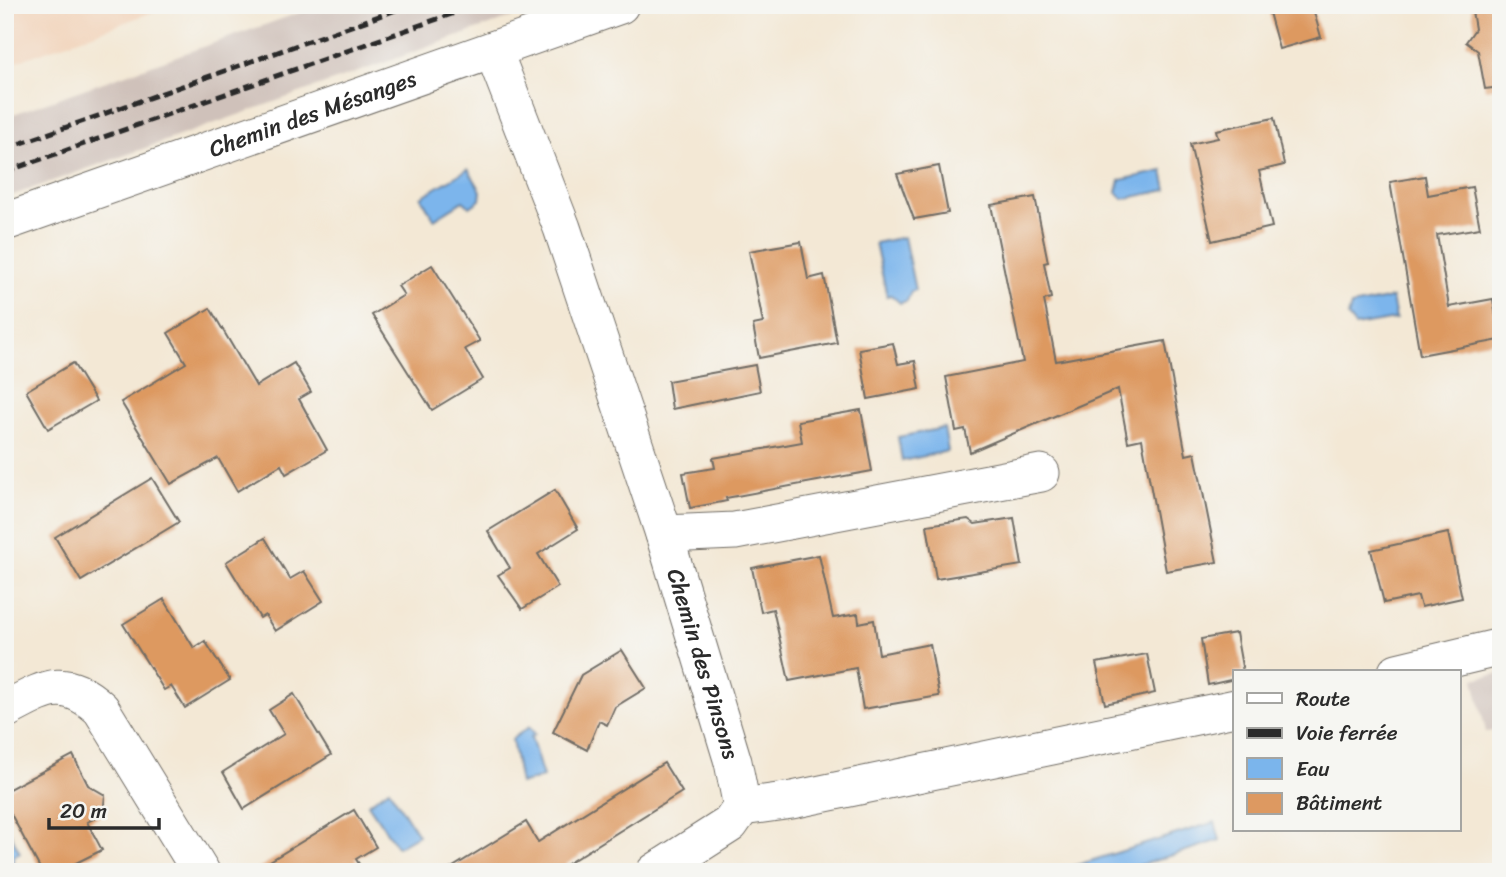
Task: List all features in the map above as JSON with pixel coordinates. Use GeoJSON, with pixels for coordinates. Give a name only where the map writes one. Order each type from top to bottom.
{"type":"FeatureCollection","features":[{"type":"Feature","properties":{"kind":"street","name":"Chemin des Mésanges"},"geometry":{"type":"LineString","coordinates":[[5,222],[620,5]]}},
{"type":"Feature","properties":{"kind":"street","name":"Chemin des Pinsons"},"geometry":{"type":"LineString","coordinates":[[493,50],[562,228],[664,534],[733,762],[742,807]]}},
{"type":"Feature","properties":{"kind":"street"},"geometry":{"type":"LineString","coordinates":[[664,534],[735,531],[1041,473]]}},
{"type":"Feature","properties":{"kind":"street"},"geometry":{"type":"LineString","coordinates":[[1405,670],[1501,647]]}},
{"type":"Feature","properties":{"kind":"street"},"geometry":{"type":"LineString","coordinates":[[5,710],[35,694],[62,687],[82,692],[101,709],[201,872]]}},
{"type":"Feature","properties":{"kind":"street"},"geometry":{"type":"LineString","coordinates":[[655,872],[730,824],[742,807],[792,800],[1233,708]]}},
{"type":"Feature","properties":{"kind":"shaded area"},"geometry":{"type":"Polygon","coordinates":[[[5,5],[172,5],[5,66],[5,5]]]}},
{"type":"Feature","properties":{"kind":"shaded area"},"geometry":{"type":"Polygon","coordinates":[[[321,5],[546,5],[5,198],[5,117],[321,5]]]}},
{"type":"Feature","properties":{"kind":"shaded area"},"geometry":{"type":"Polygon","coordinates":[[[1501,673],[1501,730],[1486,732],[1474,679],[1501,673]]]}},
{"type":"Feature","properties":{"kind":"water"},"geometry":{"type":"Polygon","coordinates":[[[468,169],[481,191],[480,200],[470,207],[463,201],[434,219],[421,197],[468,169]]]}},
{"type":"Feature","properties":{"kind":"water"},"geometry":{"type":"Polygon","coordinates":[[[1163,171],[1167,190],[1123,199],[1117,192],[1120,180],[1163,171]]]}},
{"type":"Feature","properties":{"kind":"water"},"geometry":{"type":"Polygon","coordinates":[[[904,237],[915,290],[911,291],[907,301],[900,303],[891,295],[887,296],[875,243],[904,237]]]}},
{"type":"Feature","properties":{"kind":"water"},"geometry":{"type":"Polygon","coordinates":[[[1392,298],[1396,319],[1355,326],[1348,317],[1351,306],[1392,298]]]}},
{"type":"Feature","properties":{"kind":"water"},"geometry":{"type":"Polygon","coordinates":[[[944,428],[948,451],[902,461],[898,437],[944,428]]]}},
{"type":"Feature","properties":{"kind":"water"},"geometry":{"type":"Polygon","coordinates":[[[529,727],[535,734],[531,737],[543,777],[520,784],[512,739],[529,727]]]}},
{"type":"Feature","properties":{"kind":"water"},"geometry":{"type":"Polygon","coordinates":[[[389,789],[418,835],[397,847],[368,804],[389,789]]]}},
{"type":"Feature","properties":{"kind":"water"},"geometry":{"type":"Polygon","coordinates":[[[1215,822],[1220,840],[1119,872],[1055,872],[1215,822]]]}},
{"type":"Feature","properties":{"kind":"water"},"geometry":{"type":"Polygon","coordinates":[[[5,823],[20,853],[14,856],[13,864],[5,864],[5,823]]]}},
{"type":"Feature","properties":{"kind":"building"},"geometry":{"type":"Polygon","coordinates":[[[1267,5],[1312,5],[1321,37],[1279,49],[1267,5]]]}},
{"type":"Feature","properties":{"kind":"building"},"geometry":{"type":"Polygon","coordinates":[[[1471,5],[1501,5],[1501,87],[1485,89],[1478,51],[1466,42],[1475,29],[1471,5]]]}},
{"type":"Feature","properties":{"kind":"building"},"geometry":{"type":"Polygon","coordinates":[[[1274,118],[1284,165],[1259,171],[1272,227],[1212,241],[1190,144],[1218,138],[1216,130],[1274,118]]]}},
{"type":"Feature","properties":{"kind":"building"},"geometry":{"type":"Polygon","coordinates":[[[939,166],[948,213],[914,219],[897,174],[939,166]]]}},
{"type":"Feature","properties":{"kind":"building"},"geometry":{"type":"Polygon","coordinates":[[[1425,176],[1428,195],[1472,187],[1480,228],[1437,235],[1449,307],[1493,299],[1500,340],[1420,355],[1390,182],[1425,176]]]}},
{"type":"Feature","properties":{"kind":"building"},"geometry":{"type":"Polygon","coordinates":[[[1035,197],[1048,262],[1044,263],[1051,298],[1044,300],[1056,361],[1165,341],[1186,455],[1195,453],[1217,562],[1166,571],[1142,439],[1128,442],[1118,389],[970,452],[965,429],[956,431],[946,377],[1023,362],[991,205],[1035,197]]]}},
{"type":"Feature","properties":{"kind":"building"},"geometry":{"type":"Polygon","coordinates":[[[801,242],[808,279],[824,275],[837,343],[759,358],[753,325],[763,323],[749,251],[801,242]]]}},
{"type":"Feature","properties":{"kind":"building"},"geometry":{"type":"Polygon","coordinates":[[[432,265],[480,341],[465,349],[483,379],[432,410],[372,315],[404,295],[398,286],[432,265]]]}},
{"type":"Feature","properties":{"kind":"building"},"geometry":{"type":"Polygon","coordinates":[[[210,308],[256,386],[294,363],[311,392],[299,399],[327,450],[286,474],[281,465],[237,491],[218,458],[171,484],[121,402],[186,363],[168,333],[210,308]]]}},
{"type":"Feature","properties":{"kind":"building"},"geometry":{"type":"Polygon","coordinates":[[[893,343],[898,364],[915,361],[920,389],[868,399],[859,349],[893,343]]]}},
{"type":"Feature","properties":{"kind":"building"},"geometry":{"type":"Polygon","coordinates":[[[73,363],[96,401],[48,429],[26,391],[73,363]]]}},
{"type":"Feature","properties":{"kind":"building"},"geometry":{"type":"Polygon","coordinates":[[[755,365],[760,391],[672,409],[668,381],[755,365]]]}},
{"type":"Feature","properties":{"kind":"building"},"geometry":{"type":"Polygon","coordinates":[[[861,410],[872,471],[726,498],[727,501],[690,508],[683,473],[715,468],[713,458],[802,442],[798,421],[861,410]]]}},
{"type":"Feature","properties":{"kind":"building"},"geometry":{"type":"Polygon","coordinates":[[[152,478],[179,522],[81,581],[55,537],[152,478]]]}},
{"type":"Feature","properties":{"kind":"building"},"geometry":{"type":"Polygon","coordinates":[[[555,490],[578,529],[538,554],[558,587],[522,609],[498,575],[510,568],[488,531],[555,490]]]}},
{"type":"Feature","properties":{"kind":"building"},"geometry":{"type":"Polygon","coordinates":[[[1014,518],[1022,565],[936,579],[927,525],[968,519],[975,524],[1014,518]]]}},
{"type":"Feature","properties":{"kind":"building"},"geometry":{"type":"Polygon","coordinates":[[[1448,533],[1462,598],[1421,607],[1418,596],[1384,603],[1371,550],[1448,533]]]}},
{"type":"Feature","properties":{"kind":"building"},"geometry":{"type":"Polygon","coordinates":[[[265,538],[290,579],[304,571],[323,601],[275,631],[265,615],[260,618],[226,562],[265,538]]]}},
{"type":"Feature","properties":{"kind":"building"},"geometry":{"type":"Polygon","coordinates":[[[819,555],[833,618],[858,614],[859,623],[874,620],[879,654],[930,644],[939,696],[863,709],[856,668],[789,681],[773,609],[761,612],[752,568],[819,555]]]}},
{"type":"Feature","properties":{"kind":"building"},"geometry":{"type":"Polygon","coordinates":[[[164,599],[194,648],[205,641],[230,680],[185,708],[171,686],[164,690],[123,624],[164,599]]]}},
{"type":"Feature","properties":{"kind":"building"},"geometry":{"type":"Polygon","coordinates":[[[1236,633],[1243,670],[1233,670],[1233,679],[1208,685],[1201,639],[1236,633]]]}},
{"type":"Feature","properties":{"kind":"building"},"geometry":{"type":"Polygon","coordinates":[[[622,650],[646,688],[615,707],[607,725],[599,721],[587,750],[553,732],[581,675],[622,650]]]}},
{"type":"Feature","properties":{"kind":"building"},"geometry":{"type":"Polygon","coordinates":[[[1147,654],[1155,693],[1105,704],[1096,663],[1147,654]]]}},
{"type":"Feature","properties":{"kind":"building"},"geometry":{"type":"Polygon","coordinates":[[[294,694],[331,755],[244,809],[223,772],[284,734],[269,710],[294,694]]]}},
{"type":"Feature","properties":{"kind":"building"},"geometry":{"type":"Polygon","coordinates":[[[73,755],[88,785],[105,795],[103,814],[87,822],[102,850],[58,872],[42,872],[5,803],[5,791],[73,755]]]}},
{"type":"Feature","properties":{"kind":"building"},"geometry":{"type":"Polygon","coordinates":[[[664,763],[682,792],[554,872],[445,872],[526,822],[538,842],[664,763]]]}},
{"type":"Feature","properties":{"kind":"building"},"geometry":{"type":"Polygon","coordinates":[[[354,810],[376,847],[356,859],[364,872],[252,872],[354,810]]]}},
{"type":"Feature","properties":{"kind":"railway"},"geometry":{"type":"LineString","coordinates":[[5,149],[410,5]]}},
{"type":"Feature","properties":{"kind":"railway"},"geometry":{"type":"LineString","coordinates":[[5,172],[477,5]]}}]}
